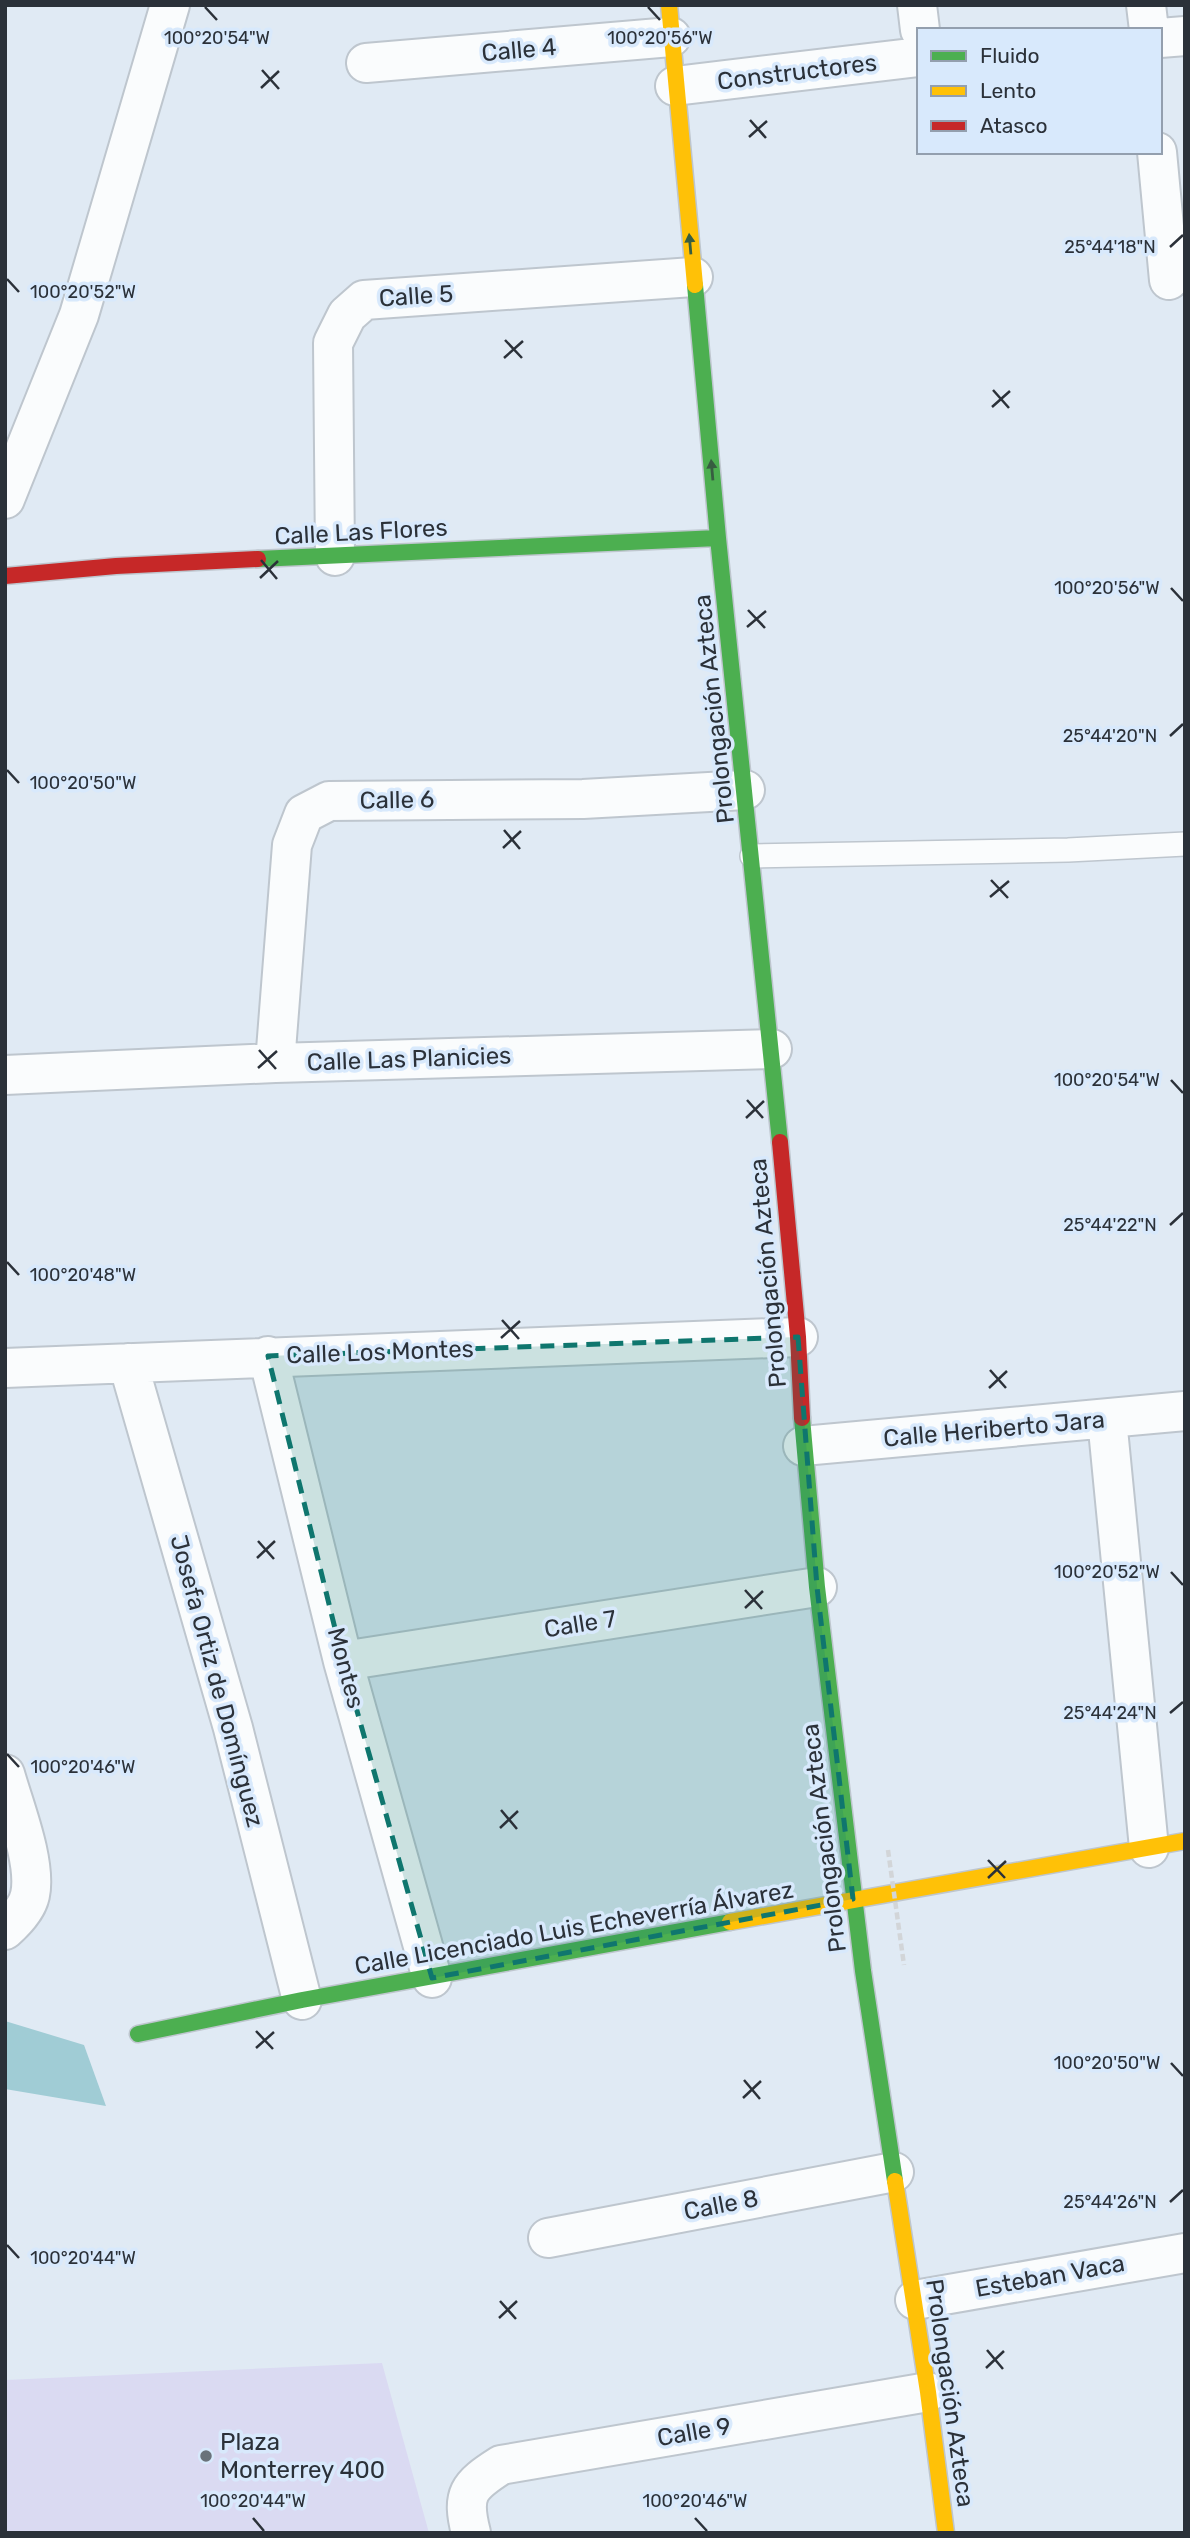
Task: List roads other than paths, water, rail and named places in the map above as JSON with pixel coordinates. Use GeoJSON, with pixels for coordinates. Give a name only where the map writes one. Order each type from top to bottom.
{"type":"FeatureCollection","features":[{"type":"Feature","properties":{"kind":"street"},"geometry":{"type":"LineString","coordinates":[[5,499],[79,315],[170,5]]}},
{"type":"Feature","properties":{"kind":"street"},"geometry":{"type":"LineString","coordinates":[[917,5],[920,28]]}},
{"type":"Feature","properties":{"kind":"street"},"geometry":{"type":"LineString","coordinates":[[1146,5],[1149,28]]}},
{"type":"Feature","properties":{"kind":"street","name":"Calle 4"},"geometry":{"type":"LineString","coordinates":[[366,63],[670,21]]}},
{"type":"Feature","properties":{"kind":"street","name":"Prolongación Azteca"},"geometry":{"type":"LineString","coordinates":[[670,21],[718,538],[772,1049],[797,1337],[803,1446],[817,1587],[853,1899],[915,2300],[946,2533]]}},
{"type":"Feature","properties":{"kind":"street"},"geometry":{"type":"LineString","coordinates":[[1162,37],[1185,36]]}},
{"type":"Feature","properties":{"kind":"street","name":"Constructores"},"geometry":{"type":"LineString","coordinates":[[675,86],[917,57]]}},
{"type":"Feature","properties":{"kind":"street"},"geometry":{"type":"LineString","coordinates":[[1157,154],[1169,280]]}},
{"type":"Feature","properties":{"kind":"street","name":"Calle 5"},"geometry":{"type":"LineString","coordinates":[[335,556],[332,343],[347,314],[364,300],[693,277]]}},
{"type":"Feature","properties":{"kind":"street","name":"Calle Las Flores"},"geometry":{"type":"LineString","coordinates":[[5,576],[116,566],[718,538]]}},
{"type":"Feature","properties":{"kind":"street","name":"Calle 6"},"geometry":{"type":"LineString","coordinates":[[275,1063],[292,845],[304,814],[329,801],[583,799],[745,790]]}},
{"type":"Feature","properties":{"kind":"street","name":"Calle Las Planicies"},"geometry":{"type":"LineString","coordinates":[[5,1075],[275,1063],[772,1049]]}},
{"type":"Feature","properties":{"kind":"street","name":"Calle Los Montes"},"geometry":{"type":"LineString","coordinates":[[5,1367],[797,1337]]}},
{"type":"Feature","properties":{"kind":"street","name":"Montes"},"geometry":{"type":"LineString","coordinates":[[268,1356],[343,1661],[432,1978]]}},
{"type":"Feature","properties":{"kind":"street","name":"Josefa Ortiz de Domínguez"},"geometry":{"type":"LineString","coordinates":[[128,1363],[233,1728],[302,2000]]}},
{"type":"Feature","properties":{"kind":"street","name":"Calle Heriberto Jara"},"geometry":{"type":"LineString","coordinates":[[803,1446],[1185,1410]]}},
{"type":"Feature","properties":{"kind":"street"},"geometry":{"type":"LineString","coordinates":[[1107,1419],[1167,1844]]}},
{"type":"Feature","properties":{"kind":"street","name":"Calle 7"},"geometry":{"type":"LineString","coordinates":[[343,1661],[817,1587]]}},
{"type":"Feature","properties":{"kind":"street"},"geometry":{"type":"LineString","coordinates":[[5,1774],[16,1853],[32,1875],[30,1898],[18,1919],[5,1930]]}},
{"type":"Feature","properties":{"kind":"street","name":"Calle Licenciado Luis Echeverría Álvarez"},"geometry":{"type":"LineString","coordinates":[[138,2034],[302,2000],[1167,1844]]}},
{"type":"Feature","properties":{"kind":"street","name":"Calle 8"},"geometry":{"type":"LineString","coordinates":[[548,2238],[894,2172]]}},
{"type":"Feature","properties":{"kind":"street","name":"Esteban Vaca"},"geometry":{"type":"LineString","coordinates":[[915,2300],[1185,2253]]}},
{"type":"Feature","properties":{"kind":"street","name":"Calle 9"},"geometry":{"type":"LineString","coordinates":[[471,2533],[465,2510],[469,2491],[501,2465],[928,2392]]}},
{"type":"Feature","properties":{"kind":"lane"},"geometry":{"type":"LineString","coordinates":[[752,856],[1068,850],[1185,844]]}},
{"type":"Feature","properties":{"kind":"place","name":"Plaza Monterrey 400"},"geometry":{"type":"Point","coordinates":[206,2456]}}]}
